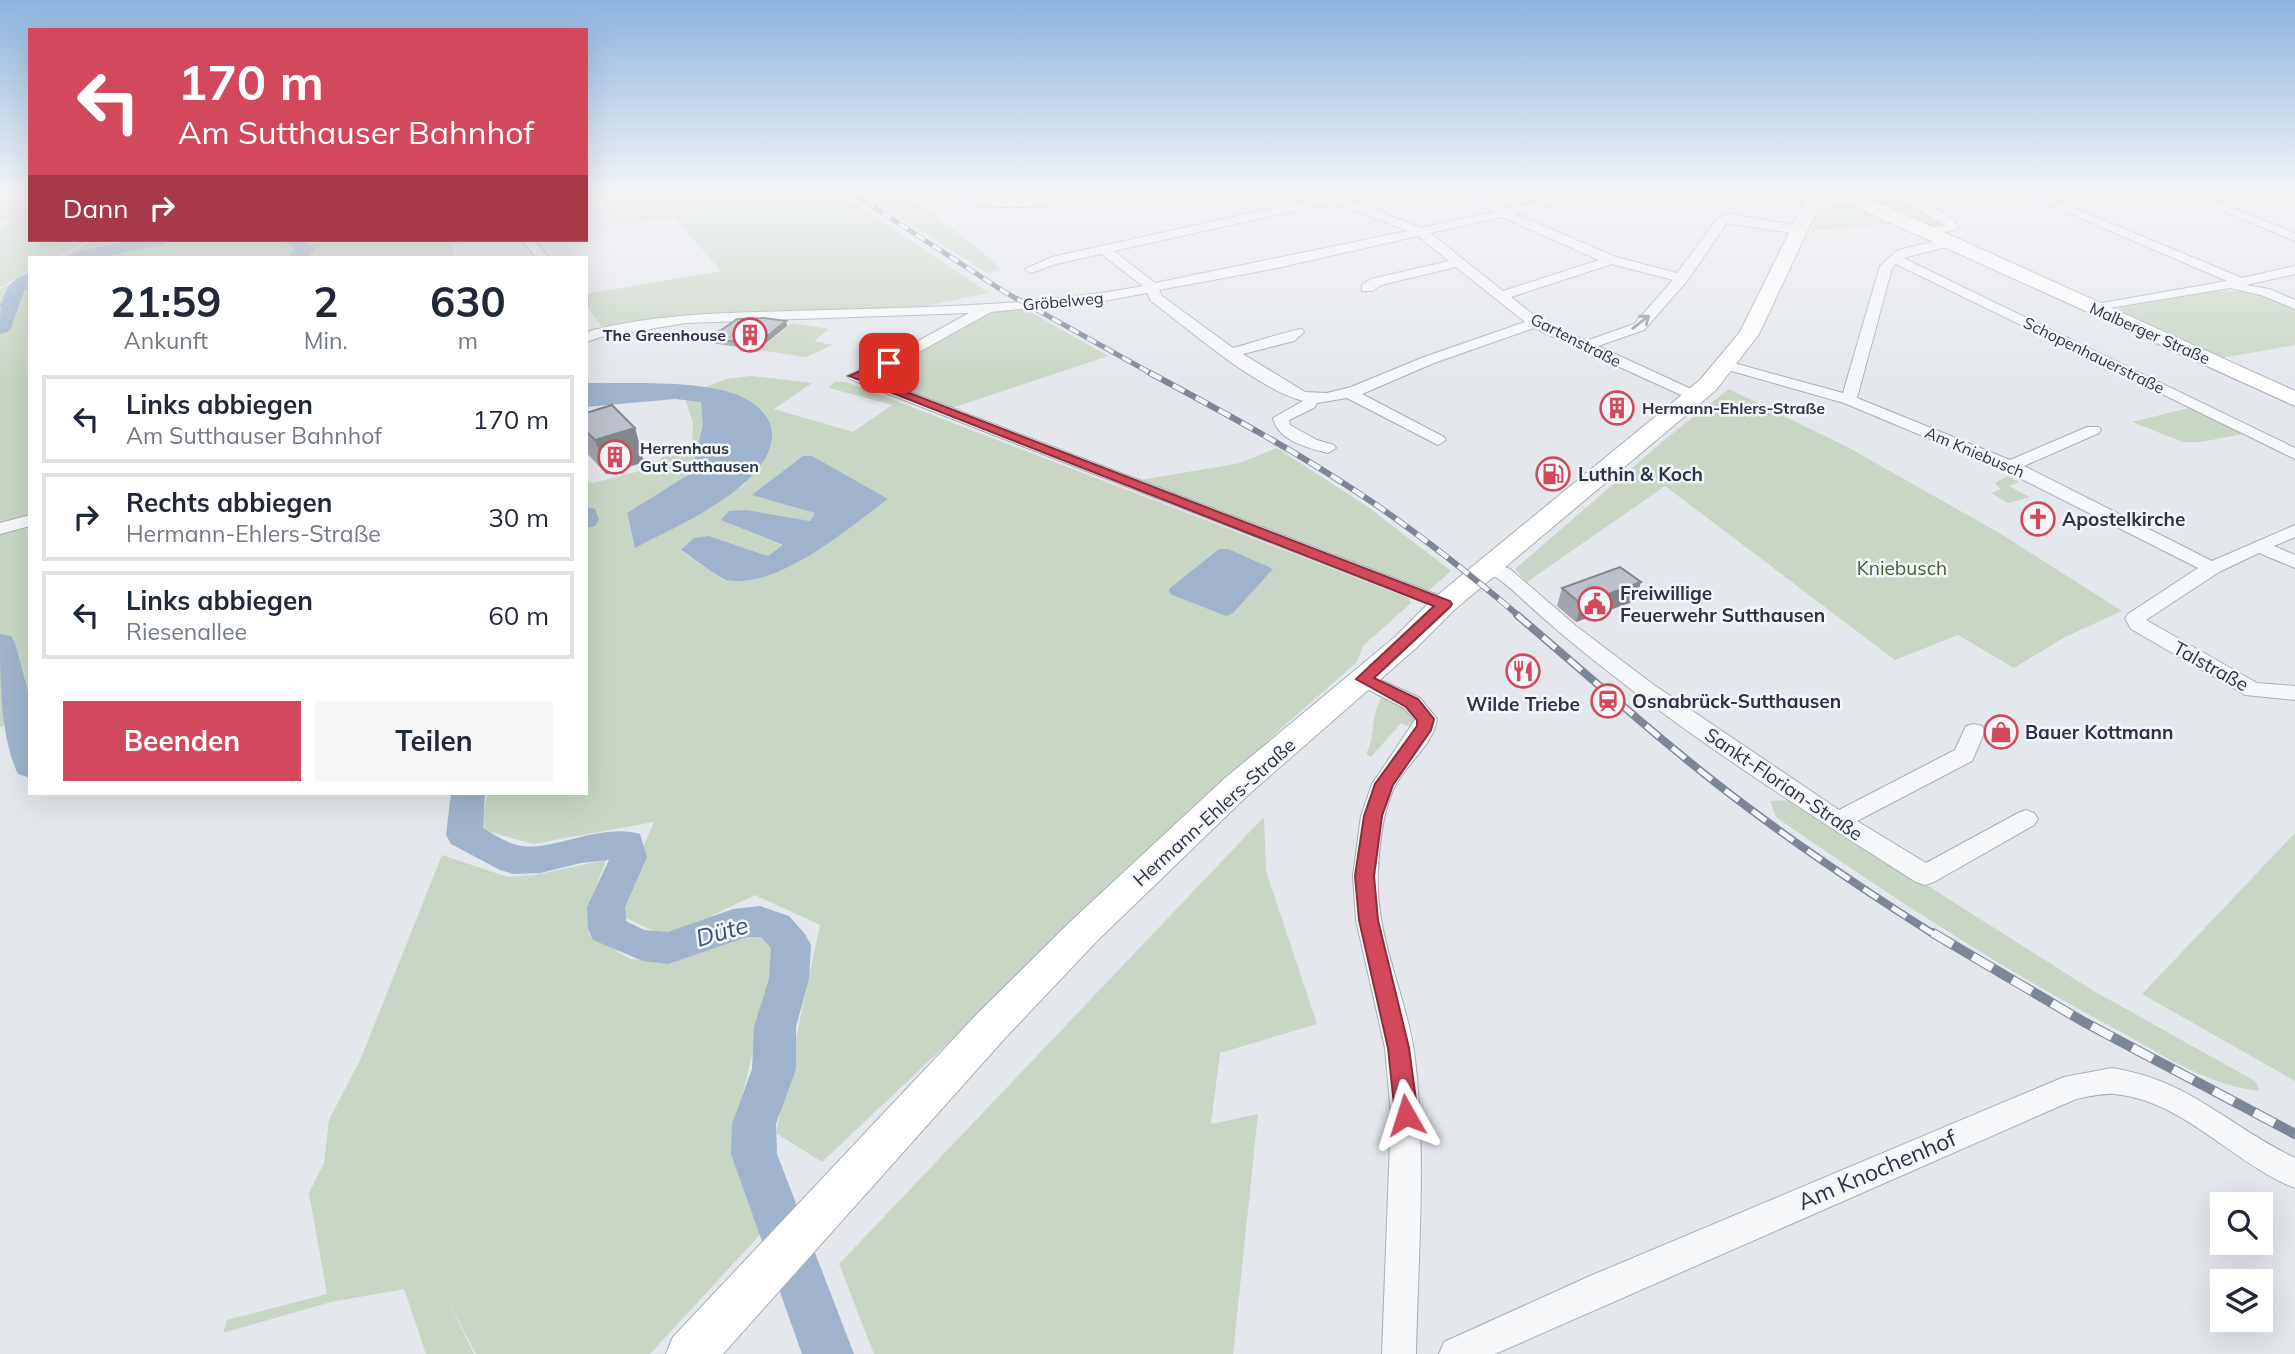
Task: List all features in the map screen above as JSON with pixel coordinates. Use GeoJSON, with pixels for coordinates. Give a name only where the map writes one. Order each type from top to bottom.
{"type":"FeatureCollection","features":[{"type":"Feature","properties":{"kind":"street"},"geometry":{"type":"LineString","coordinates":[[1031,269],[1085,254]]}},
{"type":"Feature","properties":{"kind":"street"},"geometry":{"type":"LineString","coordinates":[[1111,254],[1150,285],[1156,298],[1231,353],[1292,391],[1312,399],[1347,392],[1535,323]]}},
{"type":"Feature","properties":{"kind":"street","name":"Gröbelweg"},"geometry":{"type":"LineString","coordinates":[[592,336],[698,318],[988,308],[1104,297],[1316,254]]}},
{"type":"Feature","properties":{"kind":"street","name":"Gartenstraße"},"geometry":{"type":"LineString","coordinates":[[1450,254],[1535,323],[1697,397]]}},
{"type":"Feature","properties":{"kind":"street"},"geometry":{"type":"LineString","coordinates":[[1597,254],[1682,278]]}},
{"type":"Feature","properties":{"kind":"street"},"geometry":{"type":"LineString","coordinates":[[1586,346],[1639,327],[1682,278],[1699,254]]}},
{"type":"Feature","properties":{"kind":"street","name":"Hermann-Ehlers-Straße"},"geometry":{"type":"LineString","coordinates":[[690,1354],[992,1025],[1084,931],[1236,787],[1364,679],[1444,604],[1697,397],[1749,334],[1787,254]]}},
{"type":"Feature","properties":{"kind":"street"},"geometry":{"type":"LineString","coordinates":[[1849,400],[1886,266],[1900,254]]}},
{"type":"Feature","properties":{"kind":"street","name":"Malberger Straße"},"geometry":{"type":"LineString","coordinates":[[1977,254],[2295,399]]}},
{"type":"Feature","properties":{"kind":"street"},"geometry":{"type":"LineString","coordinates":[[2167,254],[2232,283],[2295,304]]}},
{"type":"Feature","properties":{"kind":"street","name":"Schopenhauerstraße"},"geometry":{"type":"LineString","coordinates":[[1892,259],[1909,264],[2295,454]]}},
{"type":"Feature","properties":{"kind":"street"},"geometry":{"type":"LineString","coordinates":[[1502,296],[1611,260]]}},
{"type":"Feature","properties":{"kind":"street"},"geometry":{"type":"LineString","coordinates":[[1367,288],[1376,282],[1460,262]]}},
{"type":"Feature","properties":{"kind":"street"},"geometry":{"type":"LineString","coordinates":[[2096,308],[2295,270]]}},
{"type":"Feature","properties":{"kind":"street"},"geometry":{"type":"LineString","coordinates":[[988,308],[889,363],[855,376],[1444,604]]}},
{"type":"Feature","properties":{"kind":"street"},"geometry":{"type":"LineString","coordinates":[[589,320],[592,336]]}},
{"type":"Feature","properties":{"kind":"street"},"geometry":{"type":"LineString","coordinates":[[1231,353],[1289,338],[1297,332]]}},
{"type":"Feature","properties":{"kind":"street","name":"Am Kniebusch"},"geometry":{"type":"LineString","coordinates":[[1726,365],[1849,400],[2010,466],[2212,568]]}},
{"type":"Feature","properties":{"kind":"street"},"geometry":{"type":"LineString","coordinates":[[1347,392],[1438,440]]}},
{"type":"Feature","properties":{"kind":"street"},"geometry":{"type":"LineString","coordinates":[[1312,399],[1308,405],[1280,418],[1283,427],[1311,444],[1328,448]]}},
{"type":"Feature","properties":{"kind":"street"},"geometry":{"type":"LineString","coordinates":[[2010,466],[2093,430]]}},
{"type":"Feature","properties":{"kind":"street"},"geometry":{"type":"LineString","coordinates":[[0,529],[28,521]]}},
{"type":"Feature","properties":{"kind":"street"},"geometry":{"type":"LineString","coordinates":[[2212,568],[2295,530]]}},
{"type":"Feature","properties":{"kind":"street"},"geometry":{"type":"LineString","coordinates":[[2257,546],[2295,562]]}},
{"type":"Feature","properties":{"kind":"street","name":"Sankt-Florian-Straße"},"geometry":{"type":"LineString","coordinates":[[1489,567],[1503,573],[1569,631],[1646,690],[1789,790],[1925,875],[2026,819]]}},
{"type":"Feature","properties":{"kind":"street","name":"Talstraße"},"geometry":{"type":"LineString","coordinates":[[2212,568],[2135,618],[2138,625],[2253,690],[2295,693]]}},
{"type":"Feature","properties":{"kind":"street"},"geometry":{"type":"LineString","coordinates":[[1364,679],[1412,703],[1426,719],[1425,726],[1384,784],[1373,816],[1365,876],[1368,920],[1399,1048],[1406,1115],[1399,1354]]}},
{"type":"Feature","properties":{"kind":"street"},"geometry":{"type":"LineString","coordinates":[[1838,821],[1964,755],[1974,731]]}},
{"type":"Feature","properties":{"kind":"street","name":"Am Knochenhof"},"geometry":{"type":"LineString","coordinates":[[1457,1354],[1602,1288],[2074,1087],[2110,1081],[2144,1086],[2181,1104],[2277,1166],[2295,1173]]}},
{"type":"Feature","properties":{"kind":"green space"},"geometry":{"type":"Polygon","coordinates":[[[0,254],[62,254],[28,256],[28,272],[0,287],[0,254]]]}},
{"type":"Feature","properties":{"kind":"green space"},"geometry":{"type":"Polygon","coordinates":[[[454,254],[455,256],[63,256],[454,254]]]}},
{"type":"Feature","properties":{"kind":"green space"},"geometry":{"type":"Polygon","coordinates":[[[706,254],[931,254],[989,293],[914,308],[602,327],[588,308],[588,294],[721,271],[706,254]]]}},
{"type":"Feature","properties":{"kind":"green space"},"geometry":{"type":"Polygon","coordinates":[[[957,254],[984,254],[1001,270],[987,273],[957,254]]]}},
{"type":"Feature","properties":{"kind":"green space"},"geometry":{"type":"Polygon","coordinates":[[[28,275],[28,718],[0,727],[0,289],[28,275]]]}},
{"type":"Feature","properties":{"kind":"green space"},"geometry":{"type":"Polygon","coordinates":[[[2237,291],[2264,295],[2295,307],[2295,345],[2221,358],[2119,313],[2119,308],[2210,292],[2237,291]]]}},
{"type":"Feature","properties":{"kind":"green space"},"geometry":{"type":"Polygon","coordinates":[[[1022,307],[1108,356],[952,408],[867,375],[983,315],[1022,307]]]}},
{"type":"Feature","properties":{"kind":"green space"},"geometry":{"type":"Polygon","coordinates":[[[792,323],[829,329],[814,341],[832,345],[806,357],[758,350],[792,323]]]}},
{"type":"Feature","properties":{"kind":"green space"},"geometry":{"type":"Polygon","coordinates":[[[751,376],[812,383],[774,409],[853,432],[892,405],[829,388],[834,382],[846,382],[1408,598],[1411,603],[1363,646],[1357,662],[1276,733],[822,1162],[776,1133],[820,925],[755,895],[667,937],[615,913],[654,822],[533,844],[480,829],[488,795],[588,795],[588,524],[591,514],[588,513],[588,482],[593,483],[655,467],[668,449],[692,443],[693,423],[687,399],[701,401],[703,425],[691,473],[627,513],[635,548],[709,508],[745,484],[722,392],[702,388],[727,379],[751,376]],[[746,510],[722,520],[784,546],[768,556],[709,536],[681,551],[723,580],[755,579],[815,551],[816,514],[809,521],[746,510]]]}},
{"type":"Feature","properties":{"kind":"green space","name":"Kniebusch"},"geometry":{"type":"Polygon","coordinates":[[[1729,389],[1851,449],[2001,534],[2122,611],[2065,637],[2014,668],[1958,635],[1895,660],[1665,486],[1527,582],[1515,569],[1669,436],[1729,389]]]}},
{"type":"Feature","properties":{"kind":"green space"},"geometry":{"type":"Polygon","coordinates":[[[2189,408],[2243,434],[2201,442],[2183,442],[2132,422],[2189,408]]]}},
{"type":"Feature","properties":{"kind":"green space"},"geometry":{"type":"Polygon","coordinates":[[[1277,448],[1368,507],[1451,571],[1428,591],[1141,480],[1240,463],[1277,448]]]}},
{"type":"Feature","properties":{"kind":"green space"},"geometry":{"type":"Polygon","coordinates":[[[2007,476],[2019,482],[2009,486],[2030,497],[2008,503],[1991,493],[2001,489],[1995,483],[2007,476]]]}},
{"type":"Feature","properties":{"kind":"green space"},"geometry":{"type":"Polygon","coordinates":[[[1384,694],[1409,706],[1417,720],[1414,729],[1401,723],[1371,757],[1366,754],[1376,709],[1384,694]]]}},
{"type":"Feature","properties":{"kind":"green space"},"geometry":{"type":"Polygon","coordinates":[[[1793,800],[2092,990],[2255,1081],[2260,1091],[2222,1083],[2187,1068],[2031,982],[1944,929],[1776,817],[1770,801],[1793,800]]]}},
{"type":"Feature","properties":{"kind":"green space"},"geometry":{"type":"Polygon","coordinates":[[[1264,817],[1266,871],[1317,1024],[1220,1053],[1211,1124],[1258,1114],[1233,1354],[874,1354],[839,1264],[1264,817]]]}},
{"type":"Feature","properties":{"kind":"green space"},"geometry":{"type":"Polygon","coordinates":[[[2295,833],[2295,1081],[2142,994],[2295,833]]]}},
{"type":"Feature","properties":{"kind":"green space"},"geometry":{"type":"Polygon","coordinates":[[[442,855],[508,877],[534,875],[606,860],[587,912],[589,934],[630,959],[667,962],[740,935],[766,937],[776,954],[732,1139],[751,1199],[767,1227],[650,1354],[476,1354],[448,1301],[474,1354],[426,1354],[404,1289],[331,1302],[223,1333],[227,1320],[327,1294],[309,1193],[324,1163],[329,1120],[361,1058],[442,855]]]}},
{"type":"Feature","properties":{"kind":"water"},"geometry":{"type":"Polygon","coordinates":[[[588,383],[689,385],[728,392],[744,398],[759,408],[770,423],[772,434],[768,453],[756,471],[718,503],[635,548],[627,513],[691,473],[703,425],[701,402],[675,399],[588,407],[588,383]]]}},
{"type":"Feature","properties":{"kind":"water"},"geometry":{"type":"Polygon","coordinates":[[[803,456],[812,456],[888,499],[812,554],[768,576],[746,581],[726,580],[681,550],[694,538],[709,536],[768,556],[783,545],[721,520],[729,511],[746,510],[810,521],[815,513],[752,495],[803,456]]]}},
{"type":"Feature","properties":{"kind":"water"},"geometry":{"type":"Polygon","coordinates":[[[1219,549],[1228,549],[1273,569],[1233,613],[1226,616],[1170,594],[1169,589],[1219,549]]]}},
{"type":"Feature","properties":{"kind":"building","name":"The Greenhouse"},"geometry":{"type":"Polygon","coordinates":[[[764,318],[786,321],[756,345],[710,338],[737,319],[764,318]]]}},
{"type":"Feature","properties":{"kind":"building"},"geometry":{"type":"Polygon","coordinates":[[[612,405],[635,428],[595,440],[588,433],[588,412],[612,405]]]}},
{"type":"Feature","properties":{"kind":"building"},"geometry":{"type":"Polygon","coordinates":[[[1620,567],[1641,582],[1581,604],[1562,588],[1620,567]]]}},
{"type":"Feature","properties":{"kind":"waterway","name":"Düte"},"geometry":{"type":"LineString","coordinates":[[84,256],[92,254]]}},
{"type":"Feature","properties":{"kind":"waterway","name":"Düte"},"geometry":{"type":"LineString","coordinates":[[0,328],[15,288],[28,280]]}},
{"type":"Feature","properties":{"kind":"waterway","name":"Düte"},"geometry":{"type":"LineString","coordinates":[[0,305],[10,303]]}},
{"type":"Feature","properties":{"kind":"waterway","name":"Düte"},"geometry":{"type":"LineString","coordinates":[[0,643],[28,758]]}},
{"type":"Feature","properties":{"kind":"waterway","name":"Düte"},"geometry":{"type":"LineString","coordinates":[[468,795],[464,835],[513,860],[540,859],[581,849],[627,844],[629,857],[606,907],[607,929],[622,937],[643,945],[668,948],[733,924],[760,921],[776,926],[791,945],[789,979],[775,1027],[774,1069],[754,1124],[754,1154],[828,1354]]}},
{"type":"Feature","properties":{"kind":"railway"},"geometry":{"type":"LineString","coordinates":[[946,254],[1003,291],[1154,375]]}},
{"type":"Feature","properties":{"kind":"railway"},"geometry":{"type":"LineString","coordinates":[[1150,373],[1345,484],[1429,543],[1519,616]]}},
{"type":"Feature","properties":{"kind":"railway"},"geometry":{"type":"LineString","coordinates":[[1517,615],[1720,786],[1818,858],[1935,935]]}},
{"type":"Feature","properties":{"kind":"railway"},"geometry":{"type":"LineString","coordinates":[[1933,933],[2084,1022],[2295,1134]]}},
{"type":"Feature","properties":{"kind":"place","name":"The Greenhouse"},"geometry":{"type":"Point","coordinates":[750,335]}},
{"type":"Feature","properties":{"kind":"place","name":"Hermann-Ehlers-Straße"},"geometry":{"type":"Point","coordinates":[1617,408]}},
{"type":"Feature","properties":{"kind":"place","name":"Herrenhaus Gut Sutthausen"},"geometry":{"type":"Point","coordinates":[615,457]}},
{"type":"Feature","properties":{"kind":"place","name":"Luthin & Koch"},"geometry":{"type":"Point","coordinates":[1553,474]}},
{"type":"Feature","properties":{"kind":"place","name":"Apostelkirche"},"geometry":{"type":"Point","coordinates":[2038,519]}},
{"type":"Feature","properties":{"kind":"place","name":"Freiwillige Feuerwehr Sutthausen"},"geometry":{"type":"Point","coordinates":[1595,604]}},
{"type":"Feature","properties":{"kind":"place","name":"Wilde Triebe"},"geometry":{"type":"Point","coordinates":[1523,671]}},
{"type":"Feature","properties":{"kind":"place","name":"Osnabrück-Sutthausen"},"geometry":{"type":"Point","coordinates":[1608,701]}},
{"type":"Feature","properties":{"kind":"place","name":"Bauer Kottmann"},"geometry":{"type":"Point","coordinates":[2001,732]}},
{"type":"Feature","properties":{"kind":"route"},"geometry":{"type":"LineString","coordinates":[[889,363],[855,376],[1444,604],[1364,679],[1412,703],[1426,719],[1425,726],[1384,784],[1373,816],[1365,876],[1368,920],[1399,1048],[1406,1115]]}}]}
